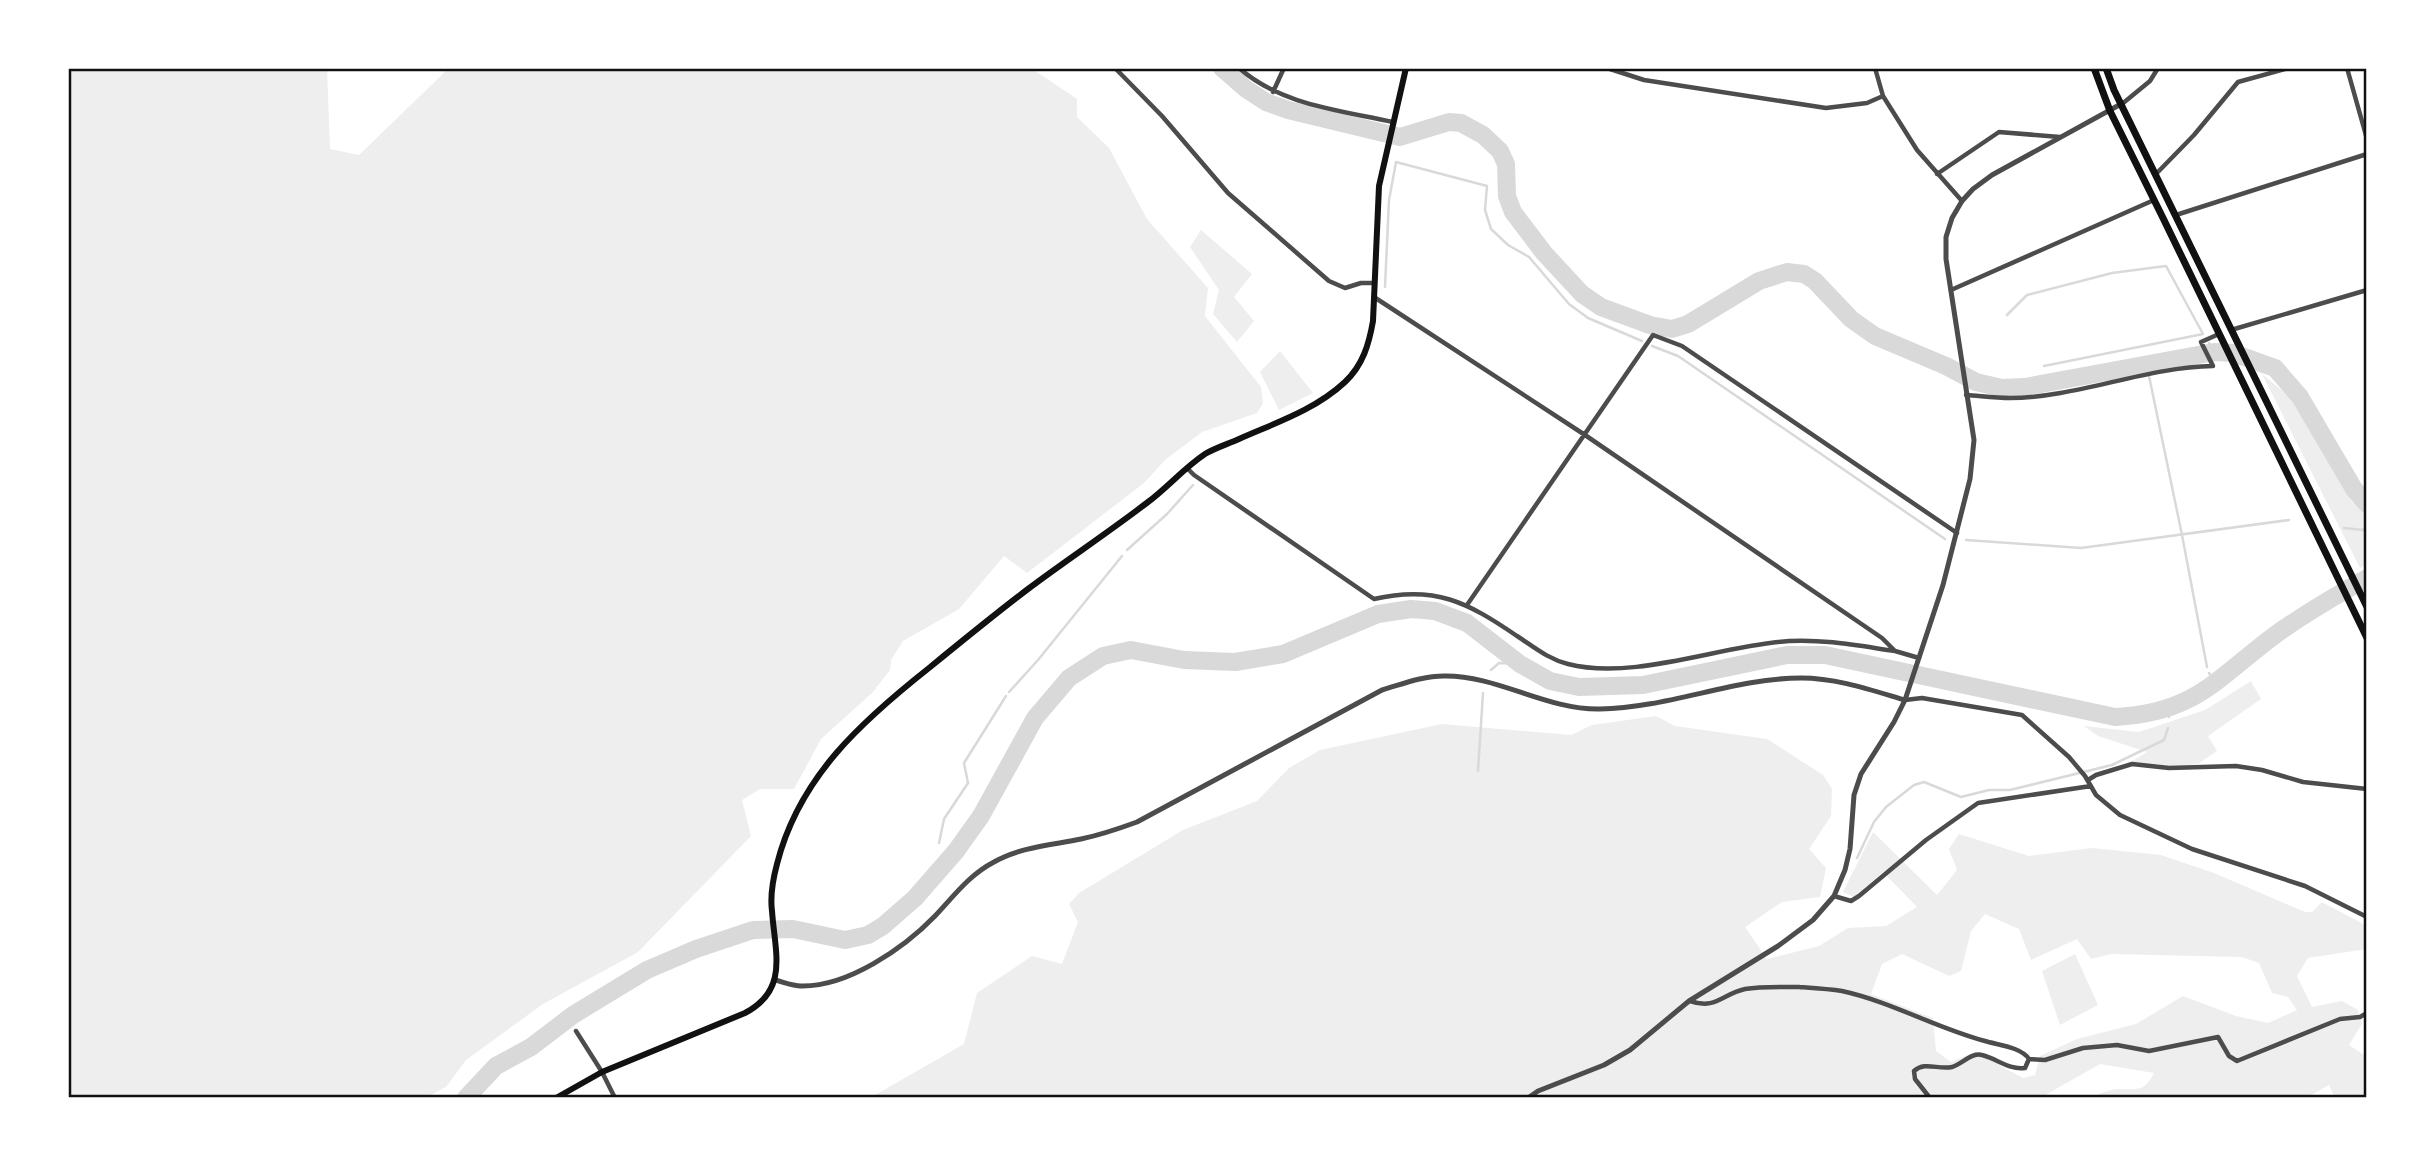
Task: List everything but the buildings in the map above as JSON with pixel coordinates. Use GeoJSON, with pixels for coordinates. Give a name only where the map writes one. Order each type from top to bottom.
{"type":"FeatureCollection","features":[{"type":"Feature","properties":{"kind":"highway"},"geometry":{"type":"LineString","coordinates":[[2094,68],[2109,111],[2155,200],[2367,638]]}},
{"type":"Feature","properties":{"kind":"highway"},"geometry":{"type":"LineString","coordinates":[[2106,68],[2252,376],[2365,603]]}},
{"type":"Feature","properties":{"kind":"main road"},"geometry":{"type":"LineString","coordinates":[[556,1098],[602,1072],[759,1006],[771,992],[775,980],[776,946],[771,909],[772,890],[787,833],[814,782],[833,754],[882,705],[1027,590],[1151,500],[1186,467],[1208,452],[1309,408],[1347,381],[1364,356],[1371,330],[1377,208],[1387,146],[1406,68]]}},
{"type":"Feature","properties":{"kind":"street"},"geometry":{"type":"LineString","coordinates":[[1115,68],[1162,116],[1228,193],[1329,281],[1345,288],[1360,283],[1373,283]]}},
{"type":"Feature","properties":{"kind":"street"},"geometry":{"type":"LineString","coordinates":[[1239,68],[1254,81],[1288,98],[1393,122]]}},
{"type":"Feature","properties":{"kind":"street"},"geometry":{"type":"LineString","coordinates":[[1273,92],[1284,68]]}},
{"type":"Feature","properties":{"kind":"street"},"geometry":{"type":"LineString","coordinates":[[1607,68],[1644,80],[1826,108],[1867,103],[1883,96]]}},
{"type":"Feature","properties":{"kind":"street"},"geometry":{"type":"LineString","coordinates":[[1875,68],[1883,96],[1917,150],[1962,201]]}},
{"type":"Feature","properties":{"kind":"street"},"geometry":{"type":"LineString","coordinates":[[1528,1098],[1538,1091],[1613,1060],[1630,1049],[1689,1001],[1778,946],[1813,920],[1834,896],[1850,849],[1854,795],[1861,774],[1905,700],[1957,533],[1970,479],[1974,440],[1946,259],[1946,237],[1952,218],[1962,201],[1992,175],[2121,104],[2150,81],[2158,68]]}},
{"type":"Feature","properties":{"kind":"street"},"geometry":{"type":"LineString","coordinates":[[2155,175],[2194,135],[2238,82],[2289,68]]}},
{"type":"Feature","properties":{"kind":"street"},"geometry":{"type":"LineString","coordinates":[[2347,68],[2367,139]]}},
{"type":"Feature","properties":{"kind":"street"},"geometry":{"type":"LineString","coordinates":[[1937,174],[1999,131],[2061,138]]}},
{"type":"Feature","properties":{"kind":"street"},"geometry":{"type":"LineString","coordinates":[[2175,215],[2367,155]]}},
{"type":"Feature","properties":{"kind":"street"},"geometry":{"type":"LineString","coordinates":[[1949,291],[2155,200]]}},
{"type":"Feature","properties":{"kind":"street"},"geometry":{"type":"LineString","coordinates":[[2230,330],[2367,290]]}},
{"type":"Feature","properties":{"kind":"street"},"geometry":{"type":"LineString","coordinates":[[1374,297],[1584,435],[1882,638],[1895,651]]}},
{"type":"Feature","properties":{"kind":"street"},"geometry":{"type":"LineString","coordinates":[[1467,605],[1653,335],[1682,346],[1957,533]]}},
{"type":"Feature","properties":{"kind":"street"},"geometry":{"type":"LineString","coordinates":[[1966,395],[2011,398],[2053,393],[2186,367],[2213,366],[2201,342],[2221,338]]}},
{"type":"Feature","properties":{"kind":"street"},"geometry":{"type":"LineString","coordinates":[[1186,467],[1374,599],[1421,593],[1467,605],[1542,654],[1569,664],[1623,667],[1788,641],[1826,640],[1895,651],[1918,659]]}},
{"type":"Feature","properties":{"kind":"street"},"geometry":{"type":"LineString","coordinates":[[775,980],[800,986],[820,984],[846,976],[884,958],[905,944],[937,915],[967,881],[993,862],[1013,853],[1104,834],[1137,822],[1382,690],[1425,677],[1447,676],[1478,680],[1568,706],[1599,709],[1642,705],[1774,680],[1826,679],[1905,700],[1933,699],[2022,715],[2079,768],[2096,795],[2120,815],[2192,849],[2305,886],[2367,917]]}},
{"type":"Feature","properties":{"kind":"street"},"geometry":{"type":"LineString","coordinates":[[1834,896],[1851,901],[1859,897],[1926,840],[1978,803],[2088,780],[2132,764],[2169,768],[2236,766],[2262,770],[2303,782],[2367,789]]}},
{"type":"Feature","properties":{"kind":"street"},"geometry":{"type":"LineString","coordinates":[[1689,1001],[1702,1005],[1714,1003],[1737,991],[1748,989],[1801,988],[1842,991],[1892,1007],[1968,1037],[2018,1051],[2029,1059],[2045,1060],[2083,1048],[2118,1045],[2149,1051],[2217,1037],[2228,1056],[2237,1061],[2340,1019],[2360,1017],[2367,1013]]}},
{"type":"Feature","properties":{"kind":"street"},"geometry":{"type":"LineString","coordinates":[[576,1031],[615,1098]]}},
{"type":"Feature","properties":{"kind":"street"},"geometry":{"type":"LineString","coordinates":[[1930,1098],[1916,1079],[1914,1071],[1918,1067],[1942,1069],[1976,1054],[2015,1069],[2025,1068],[2029,1059]]}},
{"type":"Feature","properties":{"kind":"shaded area"},"geometry":{"type":"Polygon","coordinates":[[[68,68],[327,68],[330,149],[359,155],[449,68],[1031,68],[1077,99],[1077,117],[1109,148],[1147,219],[1208,288],[1205,316],[1261,387],[1263,403],[1257,413],[1202,432],[1165,460],[1144,483],[1027,573],[1004,556],[959,609],[903,641],[891,660],[890,670],[873,692],[821,739],[794,789],[760,789],[742,800],[751,836],[638,952],[543,1004],[466,1060],[446,1087],[425,1098],[68,1098],[68,68]]]}},
{"type":"Feature","properties":{"kind":"shaded area"},"geometry":{"type":"Polygon","coordinates":[[[1201,230],[1252,274],[1234,297],[1254,321],[1237,342],[1213,314],[1219,290],[1190,247],[1201,230]]]}},
{"type":"Feature","properties":{"kind":"shaded area"},"geometry":{"type":"Polygon","coordinates":[[[1280,351],[1313,393],[1279,410],[1260,372],[1280,351]]]}},
{"type":"Feature","properties":{"kind":"shaded area"},"geometry":{"type":"Polygon","coordinates":[[[2262,374],[2289,396],[2351,500],[2367,516],[2367,564],[2360,568],[2262,374]]]}},
{"type":"Feature","properties":{"kind":"shaded area"},"geometry":{"type":"Polygon","coordinates":[[[2251,681],[2261,699],[2208,736],[2217,751],[2198,764],[2166,768],[2129,763],[2147,752],[2098,736],[2084,726],[2139,732],[2205,710],[2251,681]]]}},
{"type":"Feature","properties":{"kind":"shaded area"},"geometry":{"type":"Polygon","coordinates":[[[1656,716],[1675,726],[1767,739],[1823,775],[1832,789],[1831,816],[1809,849],[1826,868],[1820,897],[1782,902],[1745,927],[1767,959],[1819,946],[1848,928],[1886,926],[1917,907],[1883,872],[1854,897],[1843,892],[1873,832],[1937,895],[1957,870],[1949,849],[1959,834],[2029,856],[2092,848],[2161,855],[2214,873],[2305,912],[2312,912],[2322,902],[2367,926],[2367,949],[2308,958],[2297,976],[2312,1007],[2342,1001],[2358,1010],[2362,1024],[2349,1045],[2367,1057],[2367,1098],[2335,1098],[2329,1085],[2306,1098],[2089,1098],[2113,1090],[2143,1087],[2154,1073],[2100,1064],[2040,1098],[870,1098],[964,1044],[977,993],[1032,956],[1062,964],[1078,922],[1069,904],[1079,893],[1183,830],[1257,801],[1289,768],[1320,750],[1442,724],[1571,735],[1592,725],[1656,716]],[[1985,914],[1971,931],[1961,971],[1949,976],[1902,954],[1882,964],[1871,994],[1933,1018],[1936,1051],[1951,1062],[1975,1052],[2023,1078],[2035,1075],[2040,1056],[2077,1039],[2136,1024],[2183,996],[2236,1016],[2268,1023],[2297,1010],[2288,997],[2272,993],[2259,963],[2242,957],[2111,954],[2091,959],[2077,939],[2031,960],[2019,929],[1985,914]]]}},
{"type":"Feature","properties":{"kind":"shaded area"},"geometry":{"type":"Polygon","coordinates":[[[2075,954],[2098,1005],[2060,1025],[2042,971],[2075,954]]]}},
{"type":"Feature","properties":{"kind":"waterway"},"geometry":{"type":"LineString","coordinates":[[1222,68],[1266,102],[1288,110],[1400,137],[1449,122],[1461,123],[1483,135],[1500,151],[1506,164],[1507,196],[1513,212],[1544,253],[1582,294],[1601,307],[1650,325],[1672,329],[1688,324],[1759,281],[1787,272],[1804,274],[1815,281],[1851,319],[1875,336],[1946,366],[1976,382],[2002,388],[2025,387],[2214,352],[2233,353],[2275,368],[2300,397],[2354,489],[2367,504]]}},
{"type":"Feature","properties":{"kind":"waterway"},"geometry":{"type":"LineString","coordinates":[[1385,287],[1389,200],[1396,162],[1487,186],[1485,210],[1491,229],[1508,245],[1529,257],[1569,304],[1588,318],[1642,341]]}},
{"type":"Feature","properties":{"kind":"waterway"},"geometry":{"type":"LineString","coordinates":[[2007,315],[2027,295],[2112,273],[2166,266],[2203,334],[2044,366]]}},
{"type":"Feature","properties":{"kind":"waterway"},"geometry":{"type":"LineString","coordinates":[[2209,343],[2214,352]]}},
{"type":"Feature","properties":{"kind":"waterway"},"geometry":{"type":"LineString","coordinates":[[1652,346],[1678,356],[1945,539]]}},
{"type":"Feature","properties":{"kind":"waterway"},"geometry":{"type":"LineString","coordinates":[[2148,364],[2148,371]]}},
{"type":"Feature","properties":{"kind":"waterway"},"geometry":{"type":"LineString","coordinates":[[2149,376],[2207,667]]}},
{"type":"Feature","properties":{"kind":"waterway"},"geometry":{"type":"LineString","coordinates":[[1127,550],[1167,514],[1193,485]]}},
{"type":"Feature","properties":{"kind":"waterway"},"geometry":{"type":"LineString","coordinates":[[1966,540],[2081,548],[2289,520]]}},
{"type":"Feature","properties":{"kind":"waterway"},"geometry":{"type":"LineString","coordinates":[[2344,528],[2363,530],[2367,526]]}},
{"type":"Feature","properties":{"kind":"waterway"},"geometry":{"type":"LineString","coordinates":[[1009,692],[1122,556]]}},
{"type":"Feature","properties":{"kind":"waterway"},"geometry":{"type":"LineString","coordinates":[[466,1098],[496,1066],[531,1047],[573,1015],[647,970],[696,949],[753,930],[793,929],[845,940],[868,935],[883,926],[915,898],[956,851],[981,816],[1035,718],[1069,678],[1103,656],[1131,650],[1184,660],[1235,662],[1283,654],[1378,614],[1411,609],[1435,611],[1467,623],[1520,664],[1550,681],[1579,687],[1643,685],[1787,655],[1825,655],[2115,717],[2165,709],[2185,701],[2220,679],[2286,627],[2367,578]]}},
{"type":"Feature","properties":{"kind":"waterway"},"geometry":{"type":"LineString","coordinates":[[1491,670],[1499,663],[1520,664]]}},
{"type":"Feature","properties":{"kind":"waterway"},"geometry":{"type":"LineString","coordinates":[[2209,673],[2216,684]]}},
{"type":"Feature","properties":{"kind":"waterway"},"geometry":{"type":"LineString","coordinates":[[1478,771],[1483,693]]}},
{"type":"Feature","properties":{"kind":"waterway"},"geometry":{"type":"LineString","coordinates":[[939,843],[944,819],[968,783],[964,763],[1006,696]]}},
{"type":"Feature","properties":{"kind":"waterway"},"geometry":{"type":"LineString","coordinates":[[2166,709],[2169,717]]}},
{"type":"Feature","properties":{"kind":"waterway"},"geometry":{"type":"LineString","coordinates":[[1857,858],[1874,822],[1886,807],[1914,785],[1924,782],[1961,797],[1989,790],[2010,790],[2112,765],[2164,740],[2168,728]]}}]}
